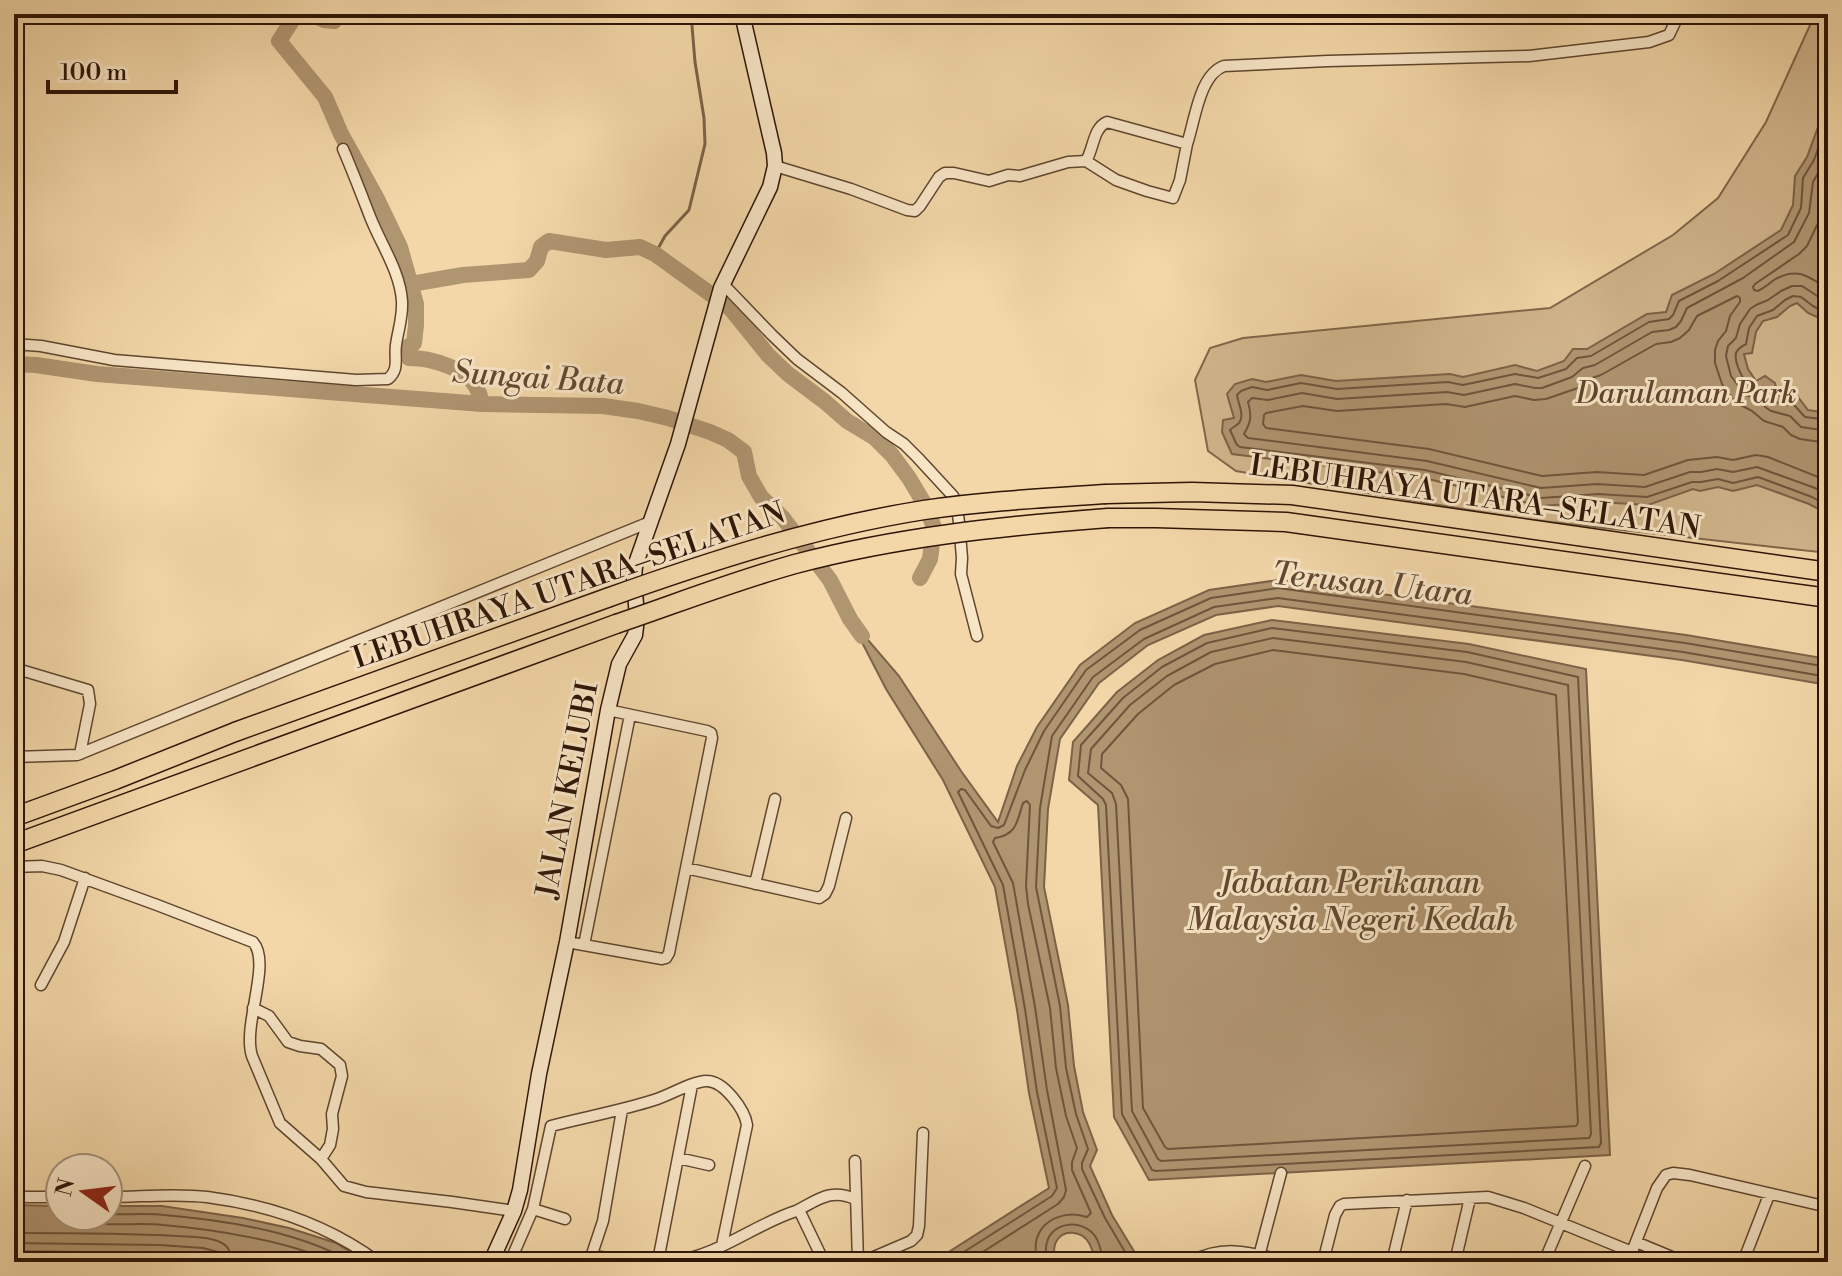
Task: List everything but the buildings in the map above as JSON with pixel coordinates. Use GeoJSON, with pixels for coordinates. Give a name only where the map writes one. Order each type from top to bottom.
{"type":"FeatureCollection","features":[{"type":"Feature","properties":{"kind":"highway","name":"LEBUHRAYA UTARA–SELATAN"},"geometry":{"type":"LineString","coordinates":[[14,817],[235,732],[708,563],[851,524],[952,507],[1106,494],[1292,495],[1828,572]]}},
{"type":"Feature","properties":{"kind":"highway","name":"LEBUHRAYA UTARA–SELATAN"},"geometry":{"type":"LineString","coordinates":[[14,844],[723,586],[855,550],[943,535],[1108,518],[1286,522],[1828,598]]}},
{"type":"Feature","properties":{"kind":"highway"},"geometry":{"type":"LineString","coordinates":[[235,732],[244,759]]}},
{"type":"Feature","properties":{"kind":"main road","name":"JALAN KELUBI"},"geometry":{"type":"LineString","coordinates":[[491,1262],[520,1190],[608,710],[619,664],[635,635],[634,578],[639,552],[678,444],[722,286],[765,198],[775,166],[742,14]]}},
{"type":"Feature","properties":{"kind":"street"},"geometry":{"type":"LineString","coordinates":[[775,166],[913,211],[945,173],[989,181],[1068,162],[1086,161],[1116,180],[1173,198],[1206,83],[1214,71],[1224,66],[1529,56],[1649,42],[1669,35],[1679,14]]}},
{"type":"Feature","properties":{"kind":"street"},"geometry":{"type":"LineString","coordinates":[[1086,161],[1099,128],[1107,122],[1187,144]]}},
{"type":"Feature","properties":{"kind":"street"},"geometry":{"type":"LineString","coordinates":[[14,344],[114,360],[356,380],[388,379],[396,368],[395,347],[402,320],[397,273],[371,220],[343,149]]}},
{"type":"Feature","properties":{"kind":"street"},"geometry":{"type":"LineString","coordinates":[[722,286],[772,335],[904,444],[953,496],[959,522],[961,574],[977,636]]}},
{"type":"Feature","properties":{"kind":"street"},"geometry":{"type":"LineString","coordinates":[[14,757],[80,754],[650,522]]}},
{"type":"Feature","properties":{"kind":"street"},"geometry":{"type":"LineString","coordinates":[[14,668],[88,690],[90,704],[80,754]]}},
{"type":"Feature","properties":{"kind":"street"},"geometry":{"type":"LineString","coordinates":[[567,942],[666,958],[712,738],[711,733],[608,710]]}},
{"type":"Feature","properties":{"kind":"street"},"geometry":{"type":"LineString","coordinates":[[584,945],[630,715]]}},
{"type":"Feature","properties":{"kind":"street"},"geometry":{"type":"LineString","coordinates":[[755,884],[775,799]]}},
{"type":"Feature","properties":{"kind":"street"},"geometry":{"type":"LineString","coordinates":[[686,868],[819,898],[829,886],[846,818]]}},
{"type":"Feature","properties":{"kind":"street"},"geometry":{"type":"LineString","coordinates":[[14,867],[42,866],[85,878],[253,942],[260,954],[250,1049],[282,1127],[321,1159],[349,1188],[514,1211]]}},
{"type":"Feature","properties":{"kind":"street"},"geometry":{"type":"LineString","coordinates":[[41,985],[64,942],[85,878]]}},
{"type":"Feature","properties":{"kind":"street"},"geometry":{"type":"LineString","coordinates":[[253,1008],[269,1016],[288,1042],[321,1049],[340,1065],[342,1076],[332,1114],[330,1145],[321,1159]]}},
{"type":"Feature","properties":{"kind":"street"},"geometry":{"type":"LineString","coordinates":[[510,1262],[533,1209],[551,1126],[622,1110],[704,1081],[713,1082],[729,1094],[746,1118],[746,1134],[722,1245]]}},
{"type":"Feature","properties":{"kind":"street"},"geometry":{"type":"LineString","coordinates":[[658,1261],[692,1085]]}},
{"type":"Feature","properties":{"kind":"street"},"geometry":{"type":"LineString","coordinates":[[622,1110],[603,1221],[591,1259],[675,1261],[722,1245],[830,1194],[855,1199]]}},
{"type":"Feature","properties":{"kind":"street"},"geometry":{"type":"LineString","coordinates":[[855,1161],[860,1262],[911,1241],[917,1235],[923,1133]]}},
{"type":"Feature","properties":{"kind":"street"},"geometry":{"type":"LineString","coordinates":[[678,1158],[709,1165]]}},
{"type":"Feature","properties":{"kind":"street"},"geometry":{"type":"LineString","coordinates":[[1544,1262],[1585,1166]]}},
{"type":"Feature","properties":{"kind":"street"},"geometry":{"type":"LineString","coordinates":[[1259,1256],[1281,1173]]}},
{"type":"Feature","properties":{"kind":"street"},"geometry":{"type":"LineString","coordinates":[[1632,1252],[1657,1188],[1666,1175],[1673,1173],[1828,1207]]}},
{"type":"Feature","properties":{"kind":"street"},"geometry":{"type":"LineString","coordinates":[[520,1190],[537,1194]]}},
{"type":"Feature","properties":{"kind":"street"},"geometry":{"type":"LineString","coordinates":[[1743,1262],[1769,1195]]}},
{"type":"Feature","properties":{"kind":"street"},"geometry":{"type":"LineString","coordinates":[[14,1197],[44,1197]]}},
{"type":"Feature","properties":{"kind":"street"},"geometry":{"type":"LineString","coordinates":[[124,1197],[205,1197],[268,1209],[321,1229],[378,1262]]}},
{"type":"Feature","properties":{"kind":"street"},"geometry":{"type":"LineString","coordinates":[[1323,1262],[1340,1206],[1488,1197],[1632,1252],[1684,1262]]}},
{"type":"Feature","properties":{"kind":"street"},"geometry":{"type":"LineString","coordinates":[[1455,1262],[1470,1198]]}},
{"type":"Feature","properties":{"kind":"street"},"geometry":{"type":"LineString","coordinates":[[1392,1262],[1407,1200]]}},
{"type":"Feature","properties":{"kind":"street"},"geometry":{"type":"LineString","coordinates":[[533,1209],[565,1219]]}},
{"type":"Feature","properties":{"kind":"street"},"geometry":{"type":"LineString","coordinates":[[796,1211],[800,1212],[824,1262]]}},
{"type":"Feature","properties":{"kind":"street"},"geometry":{"type":"LineString","coordinates":[[710,1250],[715,1262]]}},
{"type":"Feature","properties":{"kind":"street"},"geometry":{"type":"LineString","coordinates":[[1193,1262],[1206,1255],[1231,1251],[1284,1262]]}},
{"type":"Feature","properties":{"kind":"green space","name":"Darulaman Park"},"geometry":{"type":"Polygon","coordinates":[[[1815,14],[1828,14],[1828,553],[1523,519],[1236,471],[1208,451],[1195,380],[1210,348],[1243,338],[1550,308],[1673,235],[1718,198],[1766,122],[1815,14]]]}},
{"type":"Feature","properties":{"kind":"water"},"geometry":{"type":"Polygon","coordinates":[[[1828,100],[1828,322],[1808,313],[1797,303],[1777,317],[1763,321],[1756,332],[1752,353],[1744,354],[1748,369],[1756,381],[1765,376],[1775,383],[1778,395],[1798,397],[1808,410],[1828,413],[1828,514],[1757,485],[1733,491],[1718,487],[1700,491],[1693,489],[1648,505],[1598,502],[1540,506],[1424,478],[1232,454],[1222,432],[1223,420],[1234,418],[1227,394],[1235,384],[1252,379],[1266,382],[1301,375],[1336,381],[1450,374],[1463,377],[1515,365],[1537,371],[1564,361],[1573,349],[1587,349],[1647,314],[1666,312],[1672,295],[1714,274],[1781,230],[1793,205],[1795,176],[1807,157],[1828,100]]]}},
{"type":"Feature","properties":{"kind":"water"},"geometry":{"type":"Polygon","coordinates":[[[1278,580],[1686,635],[1828,659],[1828,685],[1682,660],[1278,606],[1216,615],[1148,645],[1099,683],[1060,739],[1048,809],[1044,887],[1068,1005],[1074,1066],[1083,1112],[1097,1150],[1090,1166],[1112,1215],[1140,1261],[1096,1262],[1086,1239],[1068,1233],[1056,1242],[1054,1262],[933,1262],[1049,1188],[1029,1093],[995,887],[943,780],[886,689],[850,619],[899,676],[998,822],[1017,766],[1037,727],[1080,665],[1135,623],[1209,590],[1278,580]]]}},
{"type":"Feature","properties":{"kind":"water","name":"Jabatan Perikanan Malaysia Negeri Kedah"},"geometry":{"type":"Polygon","coordinates":[[[1272,620],[1469,644],[1586,669],[1610,1155],[1149,1180],[1114,1117],[1098,805],[1069,780],[1073,742],[1117,692],[1158,660],[1204,635],[1272,620]]]}},
{"type":"Feature","properties":{"kind":"water"},"geometry":{"type":"Polygon","coordinates":[[[14,1205],[44,1206],[44,1232],[124,1232],[124,1206],[162,1206],[289,1228],[336,1243],[367,1262],[233,1262],[159,1253],[14,1251],[14,1205]]]}},
{"type":"Feature","properties":{"kind":"waterway"},"geometry":{"type":"LineString","coordinates":[[301,14],[293,19],[279,41],[325,97],[400,247],[416,304],[414,343],[405,349],[409,358],[438,362],[458,370],[473,383],[482,404]]}},
{"type":"Feature","properties":{"kind":"waterway"},"geometry":{"type":"LineString","coordinates":[[310,14],[334,21],[339,14]]}},
{"type":"Feature","properties":{"kind":"waterway"},"geometry":{"type":"LineString","coordinates":[[655,254],[665,236],[689,210],[705,144],[691,14]]}},
{"type":"Feature","properties":{"kind":"waterway"},"geometry":{"type":"LineString","coordinates":[[411,284],[463,275],[529,270],[537,261],[541,247],[549,241],[606,250],[640,247],[655,254],[730,308],[768,355],[788,374],[847,421],[875,438],[892,455],[927,508],[934,528],[930,559],[920,578]]}},
{"type":"Feature","properties":{"kind":"waterway","name":"Sungai Bata"},"geometry":{"type":"LineString","coordinates":[[14,364],[97,374],[482,404],[603,406],[668,418],[728,440],[744,452],[749,476],[761,497],[783,518],[830,580],[862,636]]}},
{"type":"Feature","properties":{"kind":"water label","name":"Terusan Utara"},"geometry":{"type":"Point","coordinates":[1372,584]}}]}
